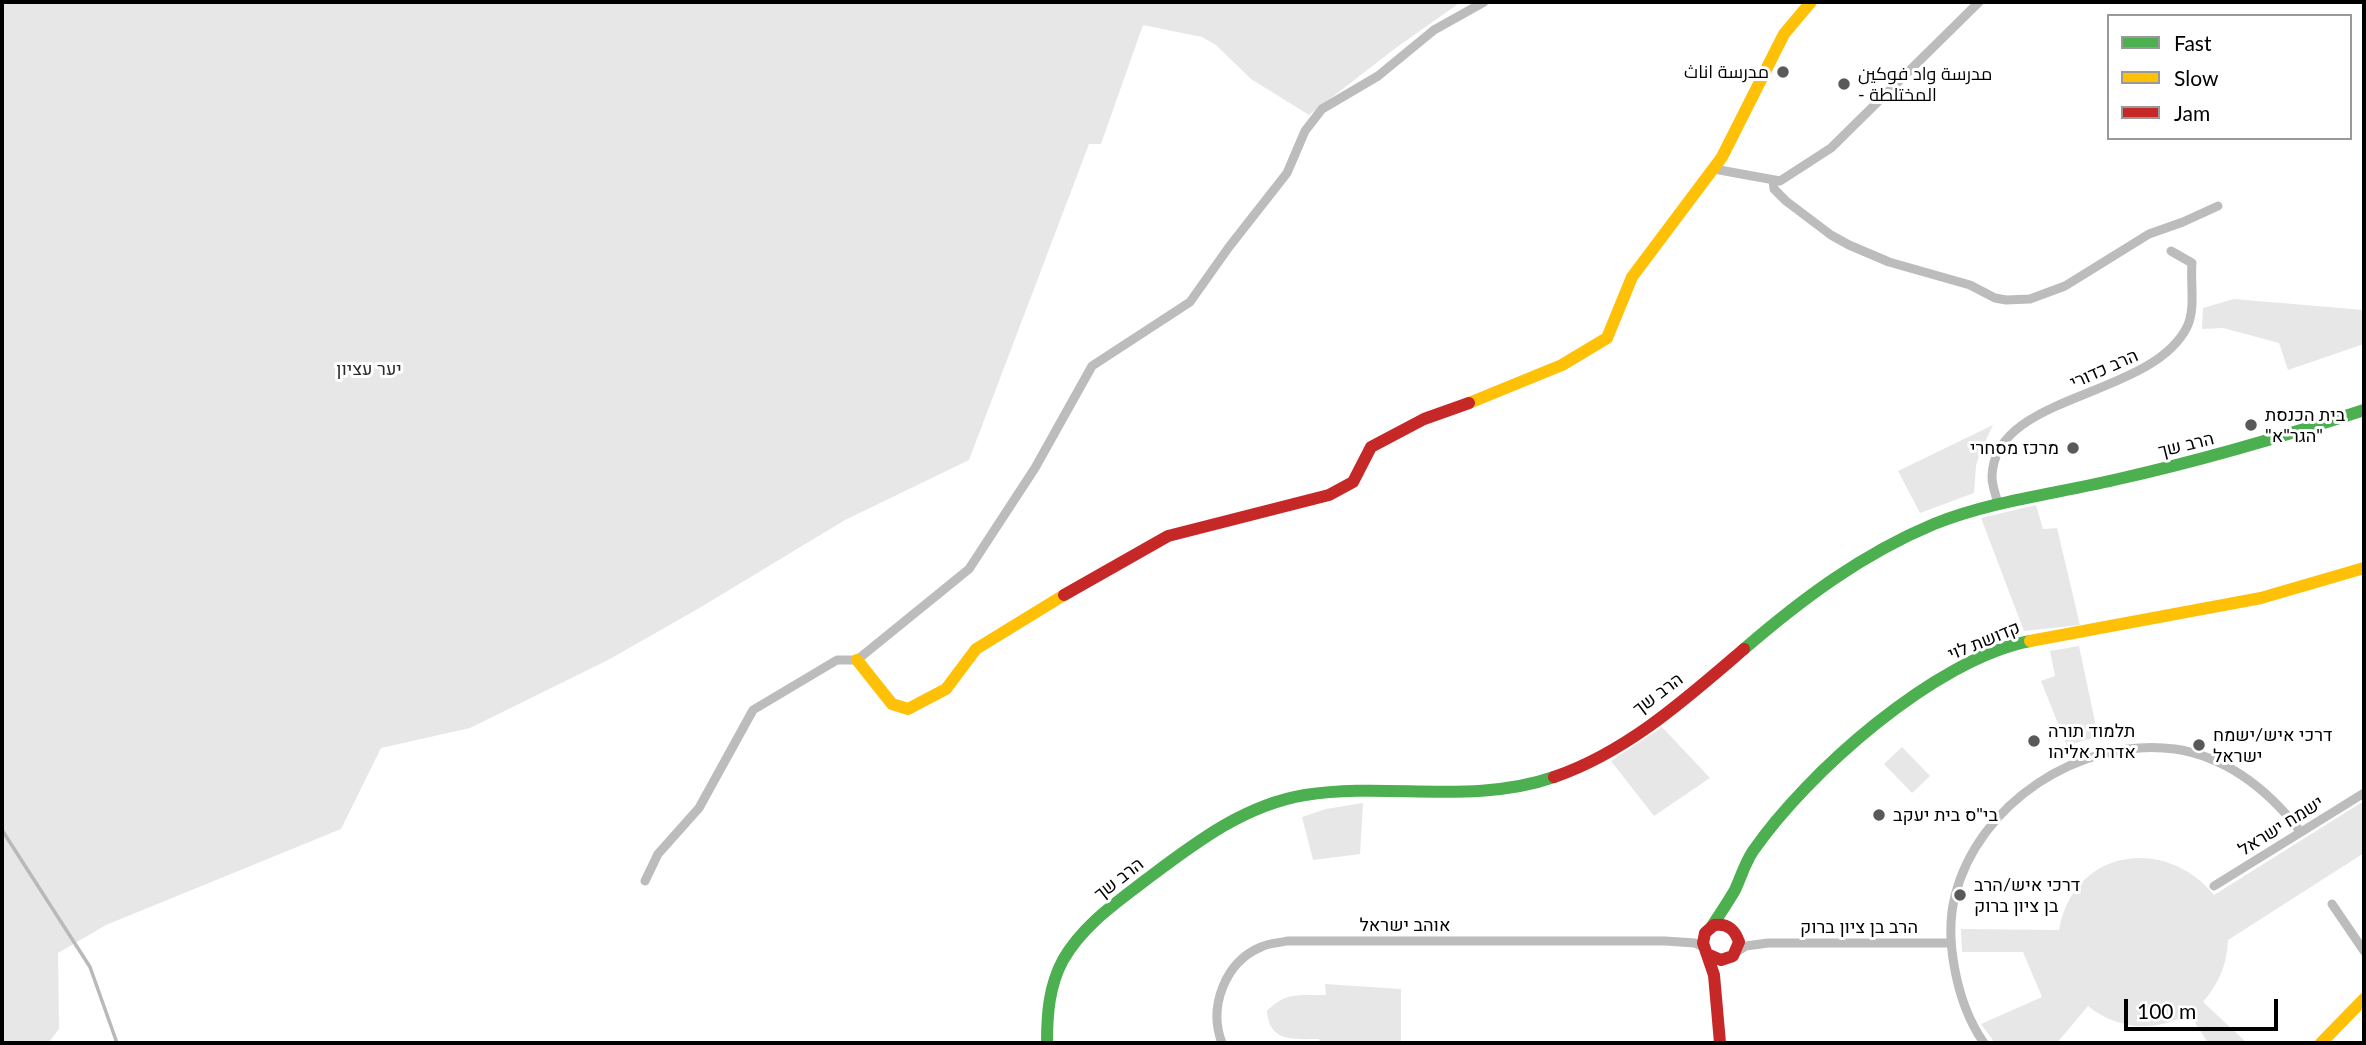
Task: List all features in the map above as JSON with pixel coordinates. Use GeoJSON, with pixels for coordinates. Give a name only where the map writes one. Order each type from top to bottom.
{"type":"FeatureCollection","features":[{"type":"Feature","properties":{"kind":"street"},"geometry":{"type":"LineString","coordinates":[[645,881],[658,854],[699,808],[753,710],[836,660],[857,660],[968,569],[1035,468],[1092,366],[1190,302],[1287,173],[1306,131],[1322,109],[1378,76],[1434,30],[1484,2]]}},
{"type":"Feature","properties":{"kind":"street"},"geometry":{"type":"LineString","coordinates":[[857,660],[892,704],[908,709],[946,689],[976,649],[1102,572],[1168,536],[1329,495],[1353,482],[1371,447],[1424,419],[1562,365],[1607,338],[1632,277],[1722,157],[1784,34],[1811,2]]}},
{"type":"Feature","properties":{"kind":"street"},"geometry":{"type":"LineString","coordinates":[[1713,169],[1780,181],[1831,148],[1979,2]]}},
{"type":"Feature","properties":{"kind":"street"},"geometry":{"type":"LineString","coordinates":[[1773,180],[1774,189],[1786,201],[1831,235],[1849,245],[1889,262],[1970,285],[1995,298],[2015,300],[2030,299],[2065,286],[2149,234],[2218,206]]}},
{"type":"Feature","properties":{"kind":"street","name":"הרב כדורי"},"geometry":{"type":"LineString","coordinates":[[1998,504],[1992,478],[1994,467],[2003,444],[2015,429],[2041,414],[2135,373],[2162,358],[2177,344],[2189,324],[2192,263],[2171,251]]}},
{"type":"Feature","properties":{"kind":"street","name":"הרב שך"},"geometry":{"type":"LineString","coordinates":[[1047,1043],[1051,993],[1061,964],[1077,939],[1108,909],[1222,826],[1264,806],[1307,795],[1482,792],[1531,784],[1570,771],[1645,727],[1809,595],[1909,535],[1938,522],[1998,504],[2214,456],[2364,410]]}},
{"type":"Feature","properties":{"kind":"street","name":"קדושת לוי"},"geometry":{"type":"LineString","coordinates":[[1709,929],[1739,881],[1751,855],[1771,826],[1805,789],[1888,716],[1926,687],[1962,665],[2015,644],[2243,602],[2364,568]]}},
{"type":"Feature","properties":{"kind":"street"},"geometry":{"type":"LineString","coordinates":[[1984,1043],[1969,1019],[1958,990],[1950,943],[1955,896],[1972,855],[1985,834],[2014,801],[2032,786],[2080,761],[2135,749],[2176,749],[2224,765],[2255,785],[2290,817],[2301,831]]}},
{"type":"Feature","properties":{"kind":"street","name":"ישמח ישראל"},"geometry":{"type":"LineString","coordinates":[[2214,886],[2364,793]]}},
{"type":"Feature","properties":{"kind":"street","name":"קדושת לוי"},"geometry":{"type":"LineString","coordinates":[[1735,930],[1732,912],[1739,881]]}},
{"type":"Feature","properties":{"kind":"street"},"geometry":{"type":"LineString","coordinates":[[2333,904],[2364,951]]}},
{"type":"Feature","properties":{"kind":"street"},"geometry":{"type":"LineString","coordinates":[[1716,997],[1721,973],[1739,942],[1735,930],[1721,924],[1709,929],[1705,950],[1713,972],[1720,1043]]}},
{"type":"Feature","properties":{"kind":"street","name":"אוהב ישראל"},"geometry":{"type":"LineString","coordinates":[[1665,941],[1709,929]]}},
{"type":"Feature","properties":{"kind":"street","name":"הרב בן ציון ברוק"},"geometry":{"type":"LineString","coordinates":[[1735,930],[1753,941],[1768,943],[1950,943]]}},
{"type":"Feature","properties":{"kind":"street","name":"אוהב ישראל"},"geometry":{"type":"LineString","coordinates":[[1222,1043],[1217,1015],[1220,993],[1229,973],[1243,957],[1262,946],[1287,941],[1665,941],[1695,943],[1705,950]]}},
{"type":"Feature","properties":{"kind":"street","name":"הרב בן ציון ברוק"},"geometry":{"type":"LineString","coordinates":[[1733,955],[1746,947],[1768,943]]}},
{"type":"Feature","properties":{"kind":"street"},"geometry":{"type":"LineString","coordinates":[[1705,950],[1716,959],[1733,955]]}},
{"type":"Feature","properties":{"kind":"street"},"geometry":{"type":"LineString","coordinates":[[2321,1043],[2364,999]]}},
{"type":"Feature","properties":{"kind":"green space","name":"יער עציון"},"geometry":{"type":"Polygon","coordinates":[[[2,2],[1461,2],[1309,115],[1251,79],[1216,45],[1202,37],[1143,25],[1101,144],[1089,144],[969,460],[845,520],[608,660],[470,728],[381,748],[341,829],[106,925],[58,953],[59,1029],[48,1043],[2,1043],[2,2]]]}},
{"type":"Feature","properties":{"kind":"green space"},"geometry":{"type":"Polygon","coordinates":[[[2234,299],[2364,310],[2364,344],[2288,370],[2279,343],[2223,328],[2202,329],[2203,308],[2234,299]]]}},
{"type":"Feature","properties":{"kind":"green space"},"geometry":{"type":"Polygon","coordinates":[[[1993,425],[1976,466],[1974,493],[1920,513],[1898,471],[1993,425]]]}},
{"type":"Feature","properties":{"kind":"green space"},"geometry":{"type":"Polygon","coordinates":[[[2036,505],[2043,529],[2057,528],[2080,625],[2024,631],[1981,518],[2036,505]]]}},
{"type":"Feature","properties":{"kind":"green space"},"geometry":{"type":"Polygon","coordinates":[[[2079,646],[2098,736],[2067,746],[2041,681],[2055,676],[2050,651],[2079,646]]]}},
{"type":"Feature","properties":{"kind":"green space"},"geometry":{"type":"Polygon","coordinates":[[[1662,727],[1710,778],[1654,816],[1611,761],[1662,727]]]}},
{"type":"Feature","properties":{"kind":"green space"},"geometry":{"type":"Polygon","coordinates":[[[1902,747],[1930,776],[1912,793],[1884,764],[1902,747]]]}},
{"type":"Feature","properties":{"kind":"green space"},"geometry":{"type":"Polygon","coordinates":[[[2364,801],[2364,853],[2228,940],[2221,973],[2203,1002],[2247,1043],[2208,1043],[2189,1013],[2164,1024],[2137,1026],[2112,1020],[2088,1006],[2057,1043],[1995,1043],[1981,1024],[2042,997],[2023,952],[1962,952],[1961,929],[2059,930],[2068,903],[2082,882],[2101,868],[2123,860],[2147,858],[2171,864],[2194,876],[2214,895],[2364,801]]]}},
{"type":"Feature","properties":{"kind":"green space"},"geometry":{"type":"Polygon","coordinates":[[[1363,803],[1360,854],[1313,860],[1302,817],[1326,809],[1363,803]]]}},
{"type":"Feature","properties":{"kind":"green space"},"geometry":{"type":"Polygon","coordinates":[[[1325,984],[1401,989],[1401,1043],[1320,1043],[1319,1039],[1285,1037],[1273,1029],[1267,1011],[1288,997],[1326,995],[1325,984]]]}},
{"type":"Feature","properties":{"kind":"waterway"},"geometry":{"type":"LineString","coordinates":[[2,830],[90,967],[117,1043]]}},
{"type":"Feature","properties":{"kind":"traffic: fast"},"geometry":{"type":"LineString","coordinates":[[1744,649],[1834,579],[1882,549],[1934,524],[2000,504],[2209,457],[2364,410]]}},
{"type":"Feature","properties":{"kind":"traffic: fast"},"geometry":{"type":"LineString","coordinates":[[1712,926],[1735,890],[1753,851],[1777,820],[1839,755],[1876,723],[1954,670],[1993,652],[2030,641]]}},
{"type":"Feature","properties":{"kind":"traffic: fast"},"geometry":{"type":"LineString","coordinates":[[1047,1043],[1048,1011],[1055,980],[1063,960],[1080,936],[1112,906],[1165,865],[1241,816],[1261,807],[1305,795],[1368,791],[1493,790],[1554,777]]}},
{"type":"Feature","properties":{"kind":"traffic: slow"},"geometry":{"type":"LineString","coordinates":[[1469,403],[1562,365],[1607,338],[1632,277],[1722,157],[1784,34],[1811,2]]}},
{"type":"Feature","properties":{"kind":"traffic: slow"},"geometry":{"type":"LineString","coordinates":[[2030,641],[2261,598],[2364,568]]}},
{"type":"Feature","properties":{"kind":"traffic: slow"},"geometry":{"type":"LineString","coordinates":[[857,660],[892,704],[908,709],[946,689],[976,649],[1064,595]]}},
{"type":"Feature","properties":{"kind":"traffic: slow"},"geometry":{"type":"LineString","coordinates":[[2321,1043],[2364,999]]}},
{"type":"Feature","properties":{"kind":"traffic: jam"},"geometry":{"type":"LineString","coordinates":[[1064,595],[1168,536],[1329,495],[1353,482],[1371,447],[1424,419],[1469,403]]}},
{"type":"Feature","properties":{"kind":"traffic: jam"},"geometry":{"type":"LineString","coordinates":[[1554,777],[1606,753],[1655,722],[1744,649]]}},
{"type":"Feature","properties":{"kind":"traffic: jam"},"geometry":{"type":"LineString","coordinates":[[1707,954],[1721,960],[1733,956],[1739,942],[1733,931],[1727,926],[1714,925],[1705,933],[1703,943],[1714,975],[1720,1043]]}},
{"type":"Feature","properties":{"kind":"place","name":"مدرسة اناث"},"geometry":{"type":"Point","coordinates":[1783,72]}},
{"type":"Feature","properties":{"kind":"place","name":"مدرسة واد فوكين - المختلطة"},"geometry":{"type":"Point","coordinates":[1844,84]}},
{"type":"Feature","properties":{"kind":"place","name":"בית הכנסת \"הגר\"א\""},"geometry":{"type":"Point","coordinates":[2251,425]}},
{"type":"Feature","properties":{"kind":"place","name":"מרכז מסחרי"},"geometry":{"type":"Point","coordinates":[2073,448]}},
{"type":"Feature","properties":{"kind":"place","name":"תלמוד תורה אדרת אליהו"},"geometry":{"type":"Point","coordinates":[2034,741]}},
{"type":"Feature","properties":{"kind":"place","name":"דרכי איש/ישמח ישראל"},"geometry":{"type":"Point","coordinates":[2199,745]}},
{"type":"Feature","properties":{"kind":"place","name":"בי\"ס בית יעקב"},"geometry":{"type":"Point","coordinates":[1879,815]}},
{"type":"Feature","properties":{"kind":"place","name":"דרכי איש/הרב בן ציון ברוק"},"geometry":{"type":"Point","coordinates":[1960,895]}}]}
